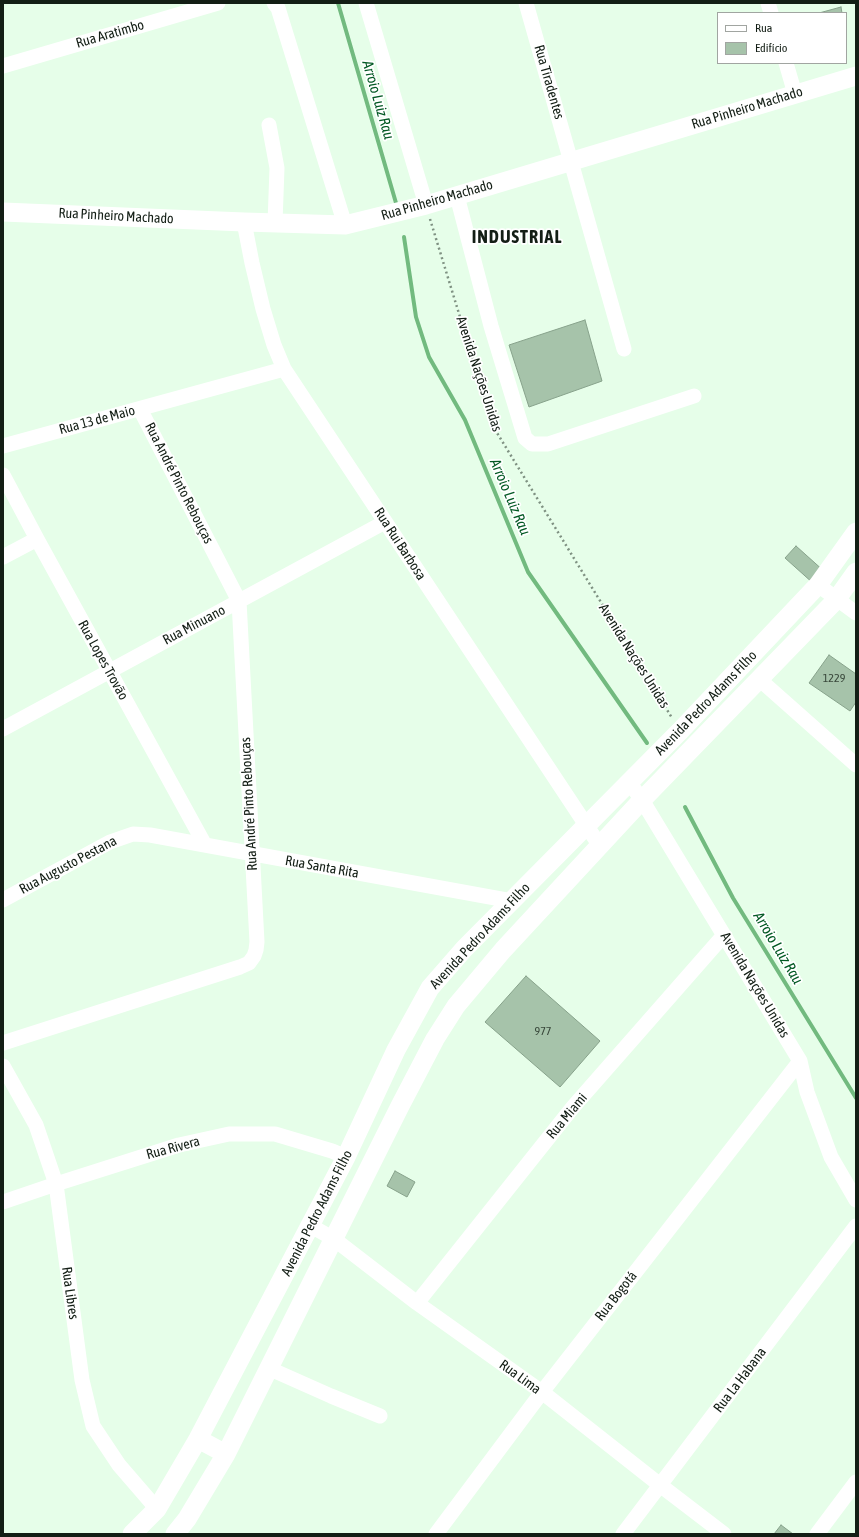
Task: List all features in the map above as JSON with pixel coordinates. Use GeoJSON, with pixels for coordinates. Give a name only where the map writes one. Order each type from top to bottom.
{"type":"FeatureCollection","features":[{"type":"Feature","properties":{"kind":"main road","name":"Rua Pinheiro Machado"},"geometry":{"type":"LineString","coordinates":[[3,212],[345,225],[457,196],[856,76]]}},
{"type":"Feature","properties":{"kind":"main road","name":"Avenida Pedro Adams Filho"},"geometry":{"type":"LineString","coordinates":[[132,1534],[157,1509],[198,1439],[311,1226],[346,1157],[396,1050],[430,988],[464,949],[680,731],[818,585],[856,532]]}},
{"type":"Feature","properties":{"kind":"main road","name":"Avenida Pedro Adams Filho"},"geometry":{"type":"LineString","coordinates":[[175,1534],[187,1519],[226,1454],[435,1039],[456,1006],[503,950],[642,800],[836,600],[856,572]]}},
{"type":"Feature","properties":{"kind":"main road"},"geometry":{"type":"LineString","coordinates":[[715,694],[730,709]]}},
{"type":"Feature","properties":{"kind":"main road"},"geometry":{"type":"LineString","coordinates":[[244,1354],[268,1368]]}},
{"type":"Feature","properties":{"kind":"main road"},"geometry":{"type":"LineString","coordinates":[[198,1439],[226,1454]]}},
{"type":"Feature","properties":{"kind":"street","name":"Rua Aratimbo"},"geometry":{"type":"LineString","coordinates":[[3,66],[218,3]]}},
{"type":"Feature","properties":{"kind":"street"},"geometry":{"type":"LineString","coordinates":[[274,3],[278,8],[345,225]]}},
{"type":"Feature","properties":{"kind":"street"},"geometry":{"type":"LineString","coordinates":[[366,3],[426,205]]}},
{"type":"Feature","properties":{"kind":"street","name":"Rua Tiradentes"},"geometry":{"type":"LineString","coordinates":[[526,3],[624,349]]}},
{"type":"Feature","properties":{"kind":"street"},"geometry":{"type":"LineString","coordinates":[[786,64],[795,94]]}},
{"type":"Feature","properties":{"kind":"street"},"geometry":{"type":"LineString","coordinates":[[269,125],[278,168],[275,223]]}},
{"type":"Feature","properties":{"kind":"street"},"geometry":{"type":"LineString","coordinates":[[457,196],[491,326],[525,438],[532,444],[548,444],[694,396]]}},
{"type":"Feature","properties":{"kind":"street","name":"Rua Rui Barbosa"},"geometry":{"type":"LineString","coordinates":[[244,222],[263,309],[274,345],[284,369],[600,846]]}},
{"type":"Feature","properties":{"kind":"street","name":"Rua 13 de Maio"},"geometry":{"type":"LineString","coordinates":[[3,446],[284,369]]}},
{"type":"Feature","properties":{"kind":"street","name":"Rua André Pinto Rebouças"},"geometry":{"type":"LineString","coordinates":[[3,1043],[240,967],[249,963],[254,956],[257,942],[239,601],[140,409]]}},
{"type":"Feature","properties":{"kind":"street","name":"Rua Lopes Trovão"},"geometry":{"type":"LineString","coordinates":[[3,475],[36,539],[204,845]]}},
{"type":"Feature","properties":{"kind":"street","name":"Rua Minuano"},"geometry":{"type":"LineString","coordinates":[[3,729],[109,670],[385,522]]}},
{"type":"Feature","properties":{"kind":"street"},"geometry":{"type":"LineString","coordinates":[[3,557],[36,539]]}},
{"type":"Feature","properties":{"kind":"street"},"geometry":{"type":"LineString","coordinates":[[818,585],[836,600],[856,613]]}},
{"type":"Feature","properties":{"kind":"street"},"geometry":{"type":"LineString","coordinates":[[759,679],[856,765]]}},
{"type":"Feature","properties":{"kind":"street","name":"Avenida Nações Unidas"},"geometry":{"type":"LineString","coordinates":[[629,782],[642,800],[800,1060],[807,1092],[831,1157],[856,1200]]}},
{"type":"Feature","properties":{"kind":"street","name":"Rua Santa Rita"},"geometry":{"type":"LineString","coordinates":[[133,834],[150,835],[512,901]]}},
{"type":"Feature","properties":{"kind":"street","name":"Rua Augusto Pestana"},"geometry":{"type":"LineString","coordinates":[[3,900],[110,842],[133,834]]}},
{"type":"Feature","properties":{"kind":"street","name":"Rua Miami"},"geometry":{"type":"LineString","coordinates":[[416,1303],[573,1107],[724,935]]}},
{"type":"Feature","properties":{"kind":"street","name":"Rua Bogotá"},"geometry":{"type":"LineString","coordinates":[[436,1534],[542,1392],[800,1060]]}},
{"type":"Feature","properties":{"kind":"street","name":"Rua Libres"},"geometry":{"type":"LineString","coordinates":[[3,1066],[36,1125],[56,1184],[82,1380],[93,1426],[119,1465],[157,1509]]}},
{"type":"Feature","properties":{"kind":"street","name":"Rua Rivera"},"geometry":{"type":"LineString","coordinates":[[3,1202],[179,1146],[228,1134],[275,1134],[332,1151],[346,1157]]}},
{"type":"Feature","properties":{"kind":"street","name":"Rua Lima"},"geometry":{"type":"LineString","coordinates":[[311,1226],[334,1239],[416,1303],[542,1392],[660,1486],[724,1534]]}},
{"type":"Feature","properties":{"kind":"street","name":"Rua La Habana"},"geometry":{"type":"LineString","coordinates":[[624,1534],[856,1226]]}},
{"type":"Feature","properties":{"kind":"street"},"geometry":{"type":"LineString","coordinates":[[268,1368],[380,1416]]}},
{"type":"Feature","properties":{"kind":"street"},"geometry":{"type":"LineString","coordinates":[[817,1534],[856,1482]]}},
{"type":"Feature","properties":{"kind":"path","name":"Avenida Nações Unidas"},"geometry":{"type":"LineString","coordinates":[[426,205],[494,428],[680,731]]}},
{"type":"Feature","properties":{"kind":"building"},"geometry":{"type":"Polygon","coordinates":[[[841,7],[842,12],[823,12],[841,7]]]}},
{"type":"Feature","properties":{"kind":"building"},"geometry":{"type":"Polygon","coordinates":[[[585,320],[602,381],[529,407],[509,345],[585,320]]]}},
{"type":"Feature","properties":{"kind":"building"},"geometry":{"type":"Polygon","coordinates":[[[796,546],[825,572],[814,584],[785,558],[796,546]]]}},
{"type":"Feature","properties":{"kind":"building"},"geometry":{"type":"Polygon","coordinates":[[[829,655],[856,674],[856,702],[850,711],[809,683],[829,655]]]}},
{"type":"Feature","properties":{"kind":"building"},"geometry":{"type":"Polygon","coordinates":[[[526,976],[600,1041],[560,1087],[485,1022],[526,976]]]}},
{"type":"Feature","properties":{"kind":"building"},"geometry":{"type":"Polygon","coordinates":[[[395,1171],[415,1182],[407,1197],[387,1186],[395,1171]]]}},
{"type":"Feature","properties":{"kind":"building"},"geometry":{"type":"Polygon","coordinates":[[[781,1525],[793,1534],[774,1534],[781,1525]]]}},
{"type":"Feature","properties":{"kind":"waterway","name":"Arroio Luiz Rau"},"geometry":{"type":"LineString","coordinates":[[338,3],[396,203]]}},
{"type":"Feature","properties":{"kind":"waterway","name":"Arroio Luiz Rau"},"geometry":{"type":"LineString","coordinates":[[404,237],[416,317],[429,357],[465,420],[528,572],[647,743]]}},
{"type":"Feature","properties":{"kind":"waterway","name":"Arroio Luiz Rau"},"geometry":{"type":"LineString","coordinates":[[685,807],[733,898],[856,1098]]}},
{"type":"Feature","properties":{"kind":"district","name":"INDUSTRIAL"},"geometry":{"type":"Point","coordinates":[517,237]}}]}
